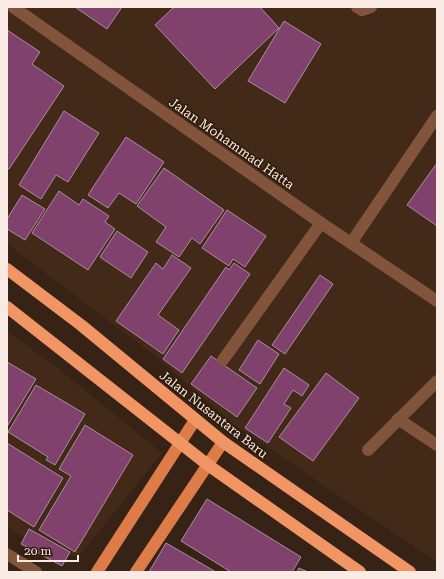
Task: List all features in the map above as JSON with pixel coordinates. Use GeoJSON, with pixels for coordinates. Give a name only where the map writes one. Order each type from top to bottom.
{"type":"FeatureCollection","features":[{"type":"Feature","properties":{"kind":"highway","name":"Jalan Nusantara Baru"},"geometry":{"type":"LineString","coordinates":[[7,269],[81,325],[223,442],[410,572]]}},
{"type":"Feature","properties":{"kind":"highway"},"geometry":{"type":"LineString","coordinates":[[7,307],[208,465],[360,572]]}},
{"type":"Feature","properties":{"kind":"main road"},"geometry":{"type":"LineString","coordinates":[[97,572],[195,420]]}},
{"type":"Feature","properties":{"kind":"main road"},"geometry":{"type":"LineString","coordinates":[[139,571],[223,442]]}},
{"type":"Feature","properties":{"kind":"street","name":"Jalan Mohammad Hatta"},"geometry":{"type":"LineString","coordinates":[[13,7],[321,223],[437,301]]}},
{"type":"Feature","properties":{"kind":"street"},"geometry":{"type":"LineString","coordinates":[[357,7],[362,10],[371,7]]}},
{"type":"Feature","properties":{"kind":"street"},"geometry":{"type":"LineString","coordinates":[[351,243],[437,116]]}},
{"type":"Feature","properties":{"kind":"street"},"geometry":{"type":"LineString","coordinates":[[223,360],[321,223]]}},
{"type":"Feature","properties":{"kind":"street"},"geometry":{"type":"LineString","coordinates":[[368,450],[437,380]]}},
{"type":"Feature","properties":{"kind":"street"},"geometry":{"type":"LineString","coordinates":[[398,419],[437,445]]}},
{"type":"Feature","properties":{"kind":"street"},"geometry":{"type":"LineString","coordinates":[[7,554],[36,572]]}},
{"type":"Feature","properties":{"kind":"shaded area"},"geometry":{"type":"Polygon","coordinates":[[[7,7],[437,7],[437,562],[236,426],[154,355],[7,244],[7,7]]]}},
{"type":"Feature","properties":{"kind":"shaded area"},"geometry":{"type":"Polygon","coordinates":[[[7,331],[55,366],[162,453],[79,556],[51,553],[7,527],[7,331]]]}},
{"type":"Feature","properties":{"kind":"building"},"geometry":{"type":"Polygon","coordinates":[[[75,7],[122,7],[107,29],[75,7]]]}},
{"type":"Feature","properties":{"kind":"building"},"geometry":{"type":"Polygon","coordinates":[[[174,7],[260,7],[279,28],[215,89],[155,25],[174,7]]]}},
{"type":"Feature","properties":{"kind":"building"},"geometry":{"type":"Polygon","coordinates":[[[284,21],[321,44],[285,103],[248,81],[284,21]]]}},
{"type":"Feature","properties":{"kind":"building"},"geometry":{"type":"Polygon","coordinates":[[[7,30],[40,52],[32,64],[64,86],[9,169],[7,168],[7,30]]]}},
{"type":"Feature","properties":{"kind":"building"},"geometry":{"type":"Polygon","coordinates":[[[64,111],[99,133],[68,182],[56,175],[41,199],[19,185],[64,111]]]}},
{"type":"Feature","properties":{"kind":"building"},"geometry":{"type":"Polygon","coordinates":[[[126,137],[164,162],[136,204],[119,193],[108,208],[88,195],[126,137]]]}},
{"type":"Feature","properties":{"kind":"building"},"geometry":{"type":"Polygon","coordinates":[[[437,163],[437,226],[407,205],[437,163]]]}},
{"type":"Feature","properties":{"kind":"building"},"geometry":{"type":"Polygon","coordinates":[[[164,168],[224,210],[200,244],[192,238],[179,257],[156,242],[166,227],[137,206],[164,168]]]}},
{"type":"Feature","properties":{"kind":"building"},"geometry":{"type":"Polygon","coordinates":[[[59,191],[79,205],[83,199],[109,216],[105,222],[115,229],[88,270],[32,233],[59,191]]]}},
{"type":"Feature","properties":{"kind":"building"},"geometry":{"type":"Polygon","coordinates":[[[22,195],[45,209],[25,240],[7,229],[7,219],[22,195]]]}},
{"type":"Feature","properties":{"kind":"building"},"geometry":{"type":"Polygon","coordinates":[[[227,210],[266,236],[245,267],[233,259],[229,266],[202,248],[227,210]]]}},
{"type":"Feature","properties":{"kind":"building"},"geometry":{"type":"Polygon","coordinates":[[[117,231],[148,252],[131,278],[100,257],[117,231]]]}},
{"type":"Feature","properties":{"kind":"building"},"geometry":{"type":"Polygon","coordinates":[[[172,255],[191,268],[158,315],[179,330],[163,354],[116,321],[156,263],[163,269],[172,255]]]}},
{"type":"Feature","properties":{"kind":"building"},"geometry":{"type":"Polygon","coordinates":[[[234,263],[250,274],[182,373],[163,359],[226,267],[229,270],[234,263]]]}},
{"type":"Feature","properties":{"kind":"building"},"geometry":{"type":"Polygon","coordinates":[[[320,275],[333,284],[285,354],[272,345],[320,275]]]}},
{"type":"Feature","properties":{"kind":"building"},"geometry":{"type":"Polygon","coordinates":[[[258,340],[279,354],[260,384],[239,370],[258,340]]]}},
{"type":"Feature","properties":{"kind":"building"},"geometry":{"type":"Polygon","coordinates":[[[211,356],[257,388],[237,417],[191,384],[211,356]]]}},
{"type":"Feature","properties":{"kind":"building"},"geometry":{"type":"Polygon","coordinates":[[[7,362],[36,379],[8,425],[7,425],[7,362]]]}},
{"type":"Feature","properties":{"kind":"building"},"geometry":{"type":"Polygon","coordinates":[[[284,368],[309,385],[302,396],[293,390],[284,404],[291,408],[268,443],[245,428],[284,368]]]}},
{"type":"Feature","properties":{"kind":"building"},"geometry":{"type":"Polygon","coordinates":[[[326,373],[359,398],[313,461],[279,437],[326,373]]]}},
{"type":"Feature","properties":{"kind":"building"},"geometry":{"type":"Polygon","coordinates":[[[36,385],[85,414],[55,465],[46,460],[48,457],[8,432],[36,385]]]}},
{"type":"Feature","properties":{"kind":"building"},"geometry":{"type":"Polygon","coordinates":[[[85,425],[133,455],[75,552],[39,530],[71,476],[59,469],[85,425]]]}},
{"type":"Feature","properties":{"kind":"building"},"geometry":{"type":"Polygon","coordinates":[[[7,443],[63,478],[34,527],[7,510],[7,443]]]}},
{"type":"Feature","properties":{"kind":"building"},"geometry":{"type":"Polygon","coordinates":[[[207,499],[301,557],[292,572],[231,572],[181,541],[207,499]]]}},
{"type":"Feature","properties":{"kind":"building"},"geometry":{"type":"Polygon","coordinates":[[[29,529],[70,552],[62,566],[21,544],[29,529]]]}},
{"type":"Feature","properties":{"kind":"building"},"geometry":{"type":"Polygon","coordinates":[[[166,543],[216,572],[149,572],[166,543]]]}},
{"type":"Feature","properties":{"kind":"building"},"geometry":{"type":"Polygon","coordinates":[[[299,568],[308,572],[297,572],[299,568]]]}}]}
